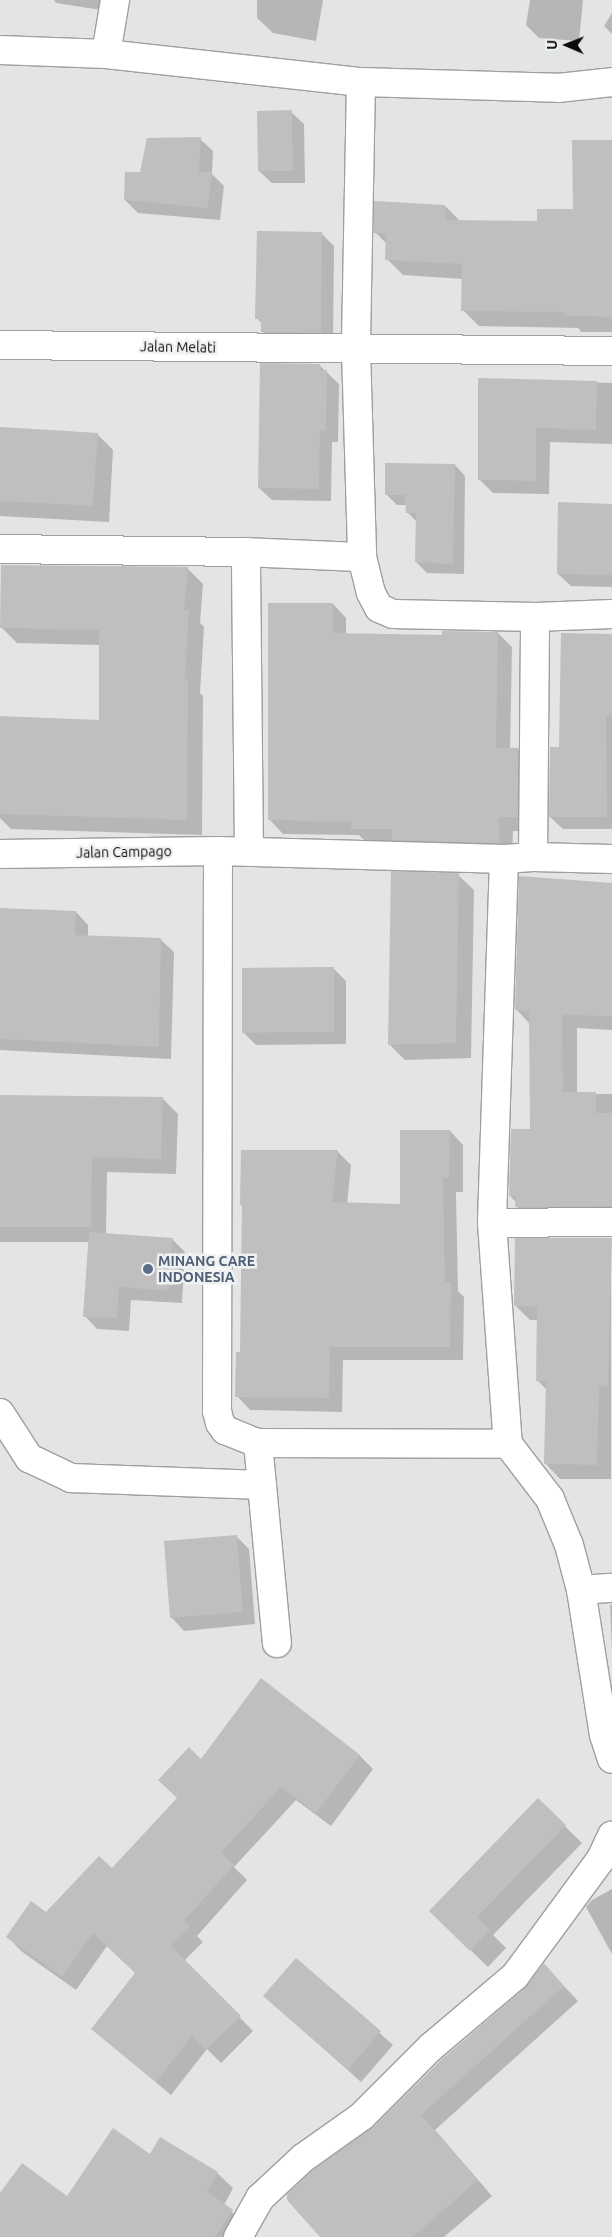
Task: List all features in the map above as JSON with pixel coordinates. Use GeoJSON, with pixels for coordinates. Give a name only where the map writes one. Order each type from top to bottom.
{"type":"FeatureCollection","features":[{"type":"Feature","properties":{"kind":"street"},"geometry":{"type":"LineString","coordinates":[[106,54],[115,0]]}},
{"type":"Feature","properties":{"kind":"street"},"geometry":{"type":"LineString","coordinates":[[0,50],[106,54],[361,82],[558,88],[612,82]]}},
{"type":"Feature","properties":{"kind":"street"},"geometry":{"type":"LineString","coordinates":[[361,82],[356,350],[362,557],[372,593],[379,608],[393,614],[535,617],[612,614]]}},
{"type":"Feature","properties":{"kind":"street","name":"Jalan Melati"},"geometry":{"type":"LineString","coordinates":[[0,345],[356,350],[612,351]]}},
{"type":"Feature","properties":{"kind":"street"},"geometry":{"type":"LineString","coordinates":[[0,549],[246,552],[362,557]]}},
{"type":"Feature","properties":{"kind":"street"},"geometry":{"type":"LineString","coordinates":[[246,552],[249,851]]}},
{"type":"Feature","properties":{"kind":"street"},"geometry":{"type":"LineString","coordinates":[[533,857],[535,617]]}},
{"type":"Feature","properties":{"kind":"street"},"geometry":{"type":"LineString","coordinates":[[218,850],[217,1411],[220,1423],[225,1430],[258,1442],[508,1444]]}},
{"type":"Feature","properties":{"kind":"street","name":"Jalan Campago"},"geometry":{"type":"LineString","coordinates":[[0,854],[218,850],[504,859],[533,857],[612,859]]}},
{"type":"Feature","properties":{"kind":"street"},"geometry":{"type":"LineString","coordinates":[[504,859],[492,1223],[508,1444],[550,1499],[569,1545],[581,1590],[591,1664],[604,1735],[612,1759]]}},
{"type":"Feature","properties":{"kind":"street"},"geometry":{"type":"LineString","coordinates":[[492,1223],[612,1222]]}},
{"type":"Feature","properties":{"kind":"street"},"geometry":{"type":"LineString","coordinates":[[0,1414],[29,1458],[71,1478],[262,1485]]}},
{"type":"Feature","properties":{"kind":"street"},"geometry":{"type":"LineString","coordinates":[[258,1442],[277,1643]]}},
{"type":"Feature","properties":{"kind":"street"},"geometry":{"type":"LineString","coordinates":[[581,1590],[612,1588]]}},
{"type":"Feature","properties":{"kind":"street"},"geometry":{"type":"LineString","coordinates":[[238,2237],[260,2198],[304,2158],[362,2116],[431,2047],[515,1976],[602,1859],[612,1835]]}},
{"type":"Feature","properties":{"kind":"building"},"geometry":{"type":"Polygon","coordinates":[[[292,110],[293,171],[258,171],[257,111],[292,110]]]}},
{"type":"Feature","properties":{"kind":"building"},"geometry":{"type":"Polygon","coordinates":[[[201,137],[199,172],[212,172],[208,208],[124,200],[125,172],[140,172],[147,138],[201,137]]]}},
{"type":"Feature","properties":{"kind":"building"},"geometry":{"type":"Polygon","coordinates":[[[572,140],[612,140],[612,317],[564,316],[564,312],[461,311],[462,264],[385,260],[386,234],[374,233],[374,201],[445,205],[445,220],[537,221],[537,209],[573,209],[572,140]]]}},
{"type":"Feature","properties":{"kind":"building"},"geometry":{"type":"Polygon","coordinates":[[[257,231],[322,232],[321,333],[261,332],[261,319],[255,319],[257,231]]]}},
{"type":"Feature","properties":{"kind":"building"},"geometry":{"type":"Polygon","coordinates":[[[260,363],[320,364],[320,370],[327,370],[326,430],[320,430],[319,489],[258,488],[260,363]]]}},
{"type":"Feature","properties":{"kind":"building"},"geometry":{"type":"Polygon","coordinates":[[[478,378],[597,381],[596,430],[536,428],[536,481],[478,480],[478,378]]]}},
{"type":"Feature","properties":{"kind":"building"},"geometry":{"type":"Polygon","coordinates":[[[0,427],[98,433],[93,506],[0,501],[0,427]]]}},
{"type":"Feature","properties":{"kind":"building"},"geometry":{"type":"Polygon","coordinates":[[[385,463],[455,464],[453,564],[415,562],[416,513],[406,513],[405,495],[385,495],[385,463]]]}},
{"type":"Feature","properties":{"kind":"building"},"geometry":{"type":"Polygon","coordinates":[[[558,502],[612,504],[612,575],[557,574],[558,502]]]}},
{"type":"Feature","properties":{"kind":"building"},"geometry":{"type":"Polygon","coordinates":[[[1,565],[188,567],[184,610],[189,610],[185,679],[188,679],[187,820],[0,814],[0,716],[99,720],[99,630],[0,628],[1,565]]]}},
{"type":"Feature","properties":{"kind":"building"},"geometry":{"type":"Polygon","coordinates":[[[268,603],[333,603],[333,633],[442,635],[442,631],[498,632],[496,748],[518,748],[518,817],[499,817],[499,843],[392,840],[392,829],[351,829],[351,822],[268,820],[268,603]]]}},
{"type":"Feature","properties":{"kind":"building"},"geometry":{"type":"Polygon","coordinates":[[[561,633],[612,634],[612,715],[606,715],[607,817],[549,817],[550,747],[559,747],[561,633]]]}},
{"type":"Feature","properties":{"kind":"building"},"geometry":{"type":"Polygon","coordinates":[[[391,871],[459,873],[456,1043],[388,1045],[391,871]]]}},
{"type":"Feature","properties":{"kind":"building"},"geometry":{"type":"Polygon","coordinates":[[[519,876],[612,883],[612,1017],[562,1014],[563,1092],[596,1092],[596,1113],[612,1113],[612,1206],[515,1207],[516,1196],[509,1196],[511,1129],[530,1129],[529,1011],[515,1010],[519,876]]]}},
{"type":"Feature","properties":{"kind":"building"},"geometry":{"type":"Polygon","coordinates":[[[0,908],[76,911],[75,935],[161,938],[159,1047],[0,1039],[0,908]]]}},
{"type":"Feature","properties":{"kind":"building"},"geometry":{"type":"Polygon","coordinates":[[[334,967],[334,1032],[242,1033],[242,968],[334,967]]]}},
{"type":"Feature","properties":{"kind":"building"},"geometry":{"type":"Polygon","coordinates":[[[0,1095],[163,1097],[161,1159],[92,1157],[91,1227],[0,1227],[0,1095]]]}},
{"type":"Feature","properties":{"kind":"building"},"geometry":{"type":"Polygon","coordinates":[[[400,1130],[450,1130],[449,1178],[443,1178],[445,1282],[451,1282],[450,1347],[330,1347],[329,1398],[235,1397],[236,1352],[240,1352],[241,1150],[338,1150],[332,1202],[400,1204],[400,1130]]]}},
{"type":"Feature","properties":{"kind":"building"},"geometry":{"type":"Polygon","coordinates":[[[89,1232],[173,1238],[169,1291],[119,1287],[117,1318],[83,1317],[89,1232]]]}},
{"type":"Feature","properties":{"kind":"building"},"geometry":{"type":"Polygon","coordinates":[[[515,1238],[612,1238],[608,1387],[599,1386],[597,1465],[544,1464],[546,1382],[536,1381],[537,1307],[514,1306],[515,1238]]]}},
{"type":"Feature","properties":{"kind":"building"},"geometry":{"type":"Polygon","coordinates":[[[237,1535],[243,1612],[170,1618],[164,1541],[237,1535]]]}},
{"type":"Feature","properties":{"kind":"building"},"geometry":{"type":"Polygon","coordinates":[[[261,1678],[360,1755],[316,1813],[281,1787],[221,1853],[234,1865],[184,1921],[190,1927],[171,1946],[241,2016],[206,2050],[192,2036],[156,2082],[91,2029],[135,1973],[93,1933],[62,1977],[6,1937],[31,1901],[46,1912],[99,1856],[112,1868],[177,1798],[158,1780],[189,1747],[201,1759],[261,1678]]]}},
{"type":"Feature","properties":{"kind":"building"},"geometry":{"type":"Polygon","coordinates":[[[538,1798],[566,1825],[477,1917],[490,1930],[470,1951],[429,1911],[538,1798]]]}},
{"type":"Feature","properties":{"kind":"building"},"geometry":{"type":"Polygon","coordinates":[[[296,1958],[381,2031],[348,2070],[263,1996],[296,1958]]]}},
{"type":"Feature","properties":{"kind":"building"},"geometry":{"type":"Polygon","coordinates":[[[544,1963],[564,1986],[421,2115],[478,2180],[413,2237],[320,2237],[287,2200],[287,2194],[313,2170],[373,2127],[442,2059],[525,1988],[544,1963]]]}},
{"type":"Feature","properties":{"kind":"building"},"geometry":{"type":"Polygon","coordinates":[[[113,2128],[150,2154],[160,2137],[218,2172],[207,2191],[233,2210],[215,2237],[0,2237],[0,2193],[22,2163],[67,2196],[113,2128]]]}},
{"type":"Feature","properties":{"kind":"place","name":"MINANG CARE INDONESIA"},"geometry":{"type":"Point","coordinates":[148,1269]}}]}
